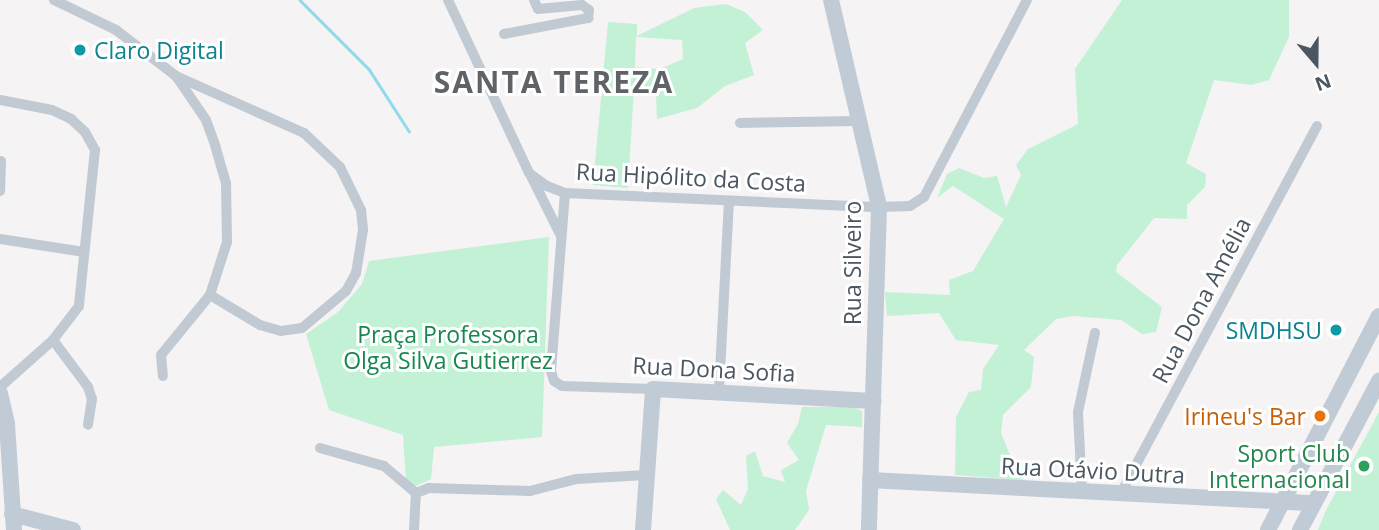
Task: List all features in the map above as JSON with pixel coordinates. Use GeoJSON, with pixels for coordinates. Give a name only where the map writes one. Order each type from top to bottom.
{"type":"FeatureCollection","features":[{"type":"Feature","properties":{"kind":"street"},"geometry":{"type":"LineString","coordinates":[[54,0],[116,30],[176,76],[304,133],[340,167],[361,210],[363,230],[356,273],[346,291],[302,328],[281,331],[260,325],[211,295]]}},
{"type":"Feature","properties":{"kind":"street"},"geometry":{"type":"LineString","coordinates":[[448,0],[561,236]]}},
{"type":"Feature","properties":{"kind":"street"},"geometry":{"type":"LineString","coordinates":[[504,34],[588,18],[589,9],[582,5],[538,9],[534,0]]}},
{"type":"Feature","properties":{"kind":"street","name":"Rua Silveiro"},"geometry":{"type":"LineString","coordinates":[[831,0],[879,206],[869,530]]}},
{"type":"Feature","properties":{"kind":"street","name":"Rua Hipólito da Costa"},"geometry":{"type":"LineString","coordinates":[[529,173],[547,186],[565,192],[729,202],[910,206],[924,197],[1027,0]]}},
{"type":"Feature","properties":{"kind":"street"},"geometry":{"type":"LineString","coordinates":[[163,376],[161,355],[211,295],[228,242],[226,183],[206,120],[176,76]]}},
{"type":"Feature","properties":{"kind":"street"},"geometry":{"type":"LineString","coordinates":[[0,100],[52,110],[71,119],[85,132],[95,150],[79,306],[53,340],[0,387]]}},
{"type":"Feature","properties":{"kind":"street"},"geometry":{"type":"LineString","coordinates":[[740,123],[859,121]]}},
{"type":"Feature","properties":{"kind":"street","name":"Rua Dona Amélia"},"geometry":{"type":"LineString","coordinates":[[1121,494],[1317,126]]}},
{"type":"Feature","properties":{"kind":"street"},"geometry":{"type":"LineString","coordinates":[[0,191],[1,161]]}},
{"type":"Feature","properties":{"kind":"street"},"geometry":{"type":"LineString","coordinates":[[561,236],[565,192]]}},
{"type":"Feature","properties":{"kind":"street"},"geometry":{"type":"LineString","coordinates":[[719,391],[729,202]]}},
{"type":"Feature","properties":{"kind":"street","name":"Rua Dona Sofia"},"geometry":{"type":"LineString","coordinates":[[561,236],[551,371],[554,381],[562,386],[719,391],[874,401]]}},
{"type":"Feature","properties":{"kind":"street"},"geometry":{"type":"LineString","coordinates":[[0,239],[84,251]]}},
{"type":"Feature","properties":{"kind":"street"},"geometry":{"type":"LineString","coordinates":[[1268,530],[1279,503],[1379,316]]}},
{"type":"Feature","properties":{"kind":"street"},"geometry":{"type":"LineString","coordinates":[[1082,492],[1078,412],[1095,333]]}},
{"type":"Feature","properties":{"kind":"street"},"geometry":{"type":"LineString","coordinates":[[53,340],[88,387],[92,399],[88,425]]}},
{"type":"Feature","properties":{"kind":"street"},"geometry":{"type":"LineString","coordinates":[[1300,530],[1379,381]]}},
{"type":"Feature","properties":{"kind":"street"},"geometry":{"type":"LineString","coordinates":[[643,530],[653,389]]}},
{"type":"Feature","properties":{"kind":"street"},"geometry":{"type":"LineString","coordinates":[[0,393],[7,424],[13,522],[73,530]]}},
{"type":"Feature","properties":{"kind":"street"},"geometry":{"type":"LineString","coordinates":[[320,448],[384,466],[416,493]]}},
{"type":"Feature","properties":{"kind":"street"},"geometry":{"type":"LineString","coordinates":[[416,493],[429,488],[530,491],[576,479],[646,475]]}},
{"type":"Feature","properties":{"kind":"street","name":"Rua Otávio Dutra"},"geometry":{"type":"LineString","coordinates":[[870,480],[1312,503]]}},
{"type":"Feature","properties":{"kind":"street"},"geometry":{"type":"LineString","coordinates":[[414,530],[416,493]]}},
{"type":"Feature","properties":{"kind":"green space"},"geometry":{"type":"Polygon","coordinates":[[[1122,0],[1289,0],[1289,37],[1269,80],[1251,85],[1214,80],[1186,163],[1206,174],[1205,187],[1187,205],[1187,219],[1154,218],[1117,265],[1116,272],[1162,307],[1156,332],[1142,334],[1121,320],[1073,316],[1056,319],[1024,350],[1034,357],[1031,387],[1003,415],[1001,433],[1012,460],[1027,465],[1028,476],[1021,480],[955,475],[956,417],[969,392],[981,390],[983,369],[999,345],[956,340],[939,313],[887,316],[885,292],[950,295],[949,280],[973,271],[1004,219],[953,186],[937,198],[947,174],[959,168],[984,178],[997,176],[1006,207],[1021,175],[1016,165],[1028,149],[1078,124],[1075,69],[1122,0]]]}},
{"type":"Feature","properties":{"kind":"green space"},"geometry":{"type":"Polygon","coordinates":[[[726,4],[745,12],[763,30],[745,43],[754,75],[725,86],[697,108],[657,119],[656,95],[634,87],[628,188],[593,185],[608,22],[637,24],[637,36],[694,8],[726,4]],[[636,37],[635,67],[660,69],[683,59],[682,40],[636,37]]]}},
{"type":"Feature","properties":{"kind":"green space","name":"Praça Professora Olga Silva Gutierrez"},"geometry":{"type":"Polygon","coordinates":[[[549,237],[542,437],[434,447],[431,479],[414,487],[406,480],[403,435],[329,410],[306,334],[338,312],[362,284],[369,261],[549,237]]]}},
{"type":"Feature","properties":{"kind":"green space"},"geometry":{"type":"Polygon","coordinates":[[[802,407],[853,407],[862,411],[862,427],[826,425],[806,491],[809,510],[795,530],[730,530],[716,499],[723,490],[741,505],[748,489],[746,456],[755,451],[763,476],[785,482],[781,470],[799,460],[787,443],[798,424],[802,407]]]}},
{"type":"Feature","properties":{"kind":"green space","name":"Sport Club Internacional"},"geometry":{"type":"Polygon","coordinates":[[[1379,412],[1379,530],[1318,530],[1326,510],[1379,412]]]}},
{"type":"Feature","properties":{"kind":"waterway"},"geometry":{"type":"LineString","coordinates":[[300,0],[369,69],[409,131]]}},
{"type":"Feature","properties":{"kind":"place","name":"Claro Digital"},"geometry":{"type":"Point","coordinates":[80,50]}},
{"type":"Feature","properties":{"kind":"place","name":"SMDHSU"},"geometry":{"type":"Point","coordinates":[1336,330]}},
{"type":"Feature","properties":{"kind":"place","name":"Irineu's Bar"},"geometry":{"type":"Point","coordinates":[1320,416]}},
{"type":"Feature","properties":{"kind":"place","name":"Sport Club Internacional"},"geometry":{"type":"Point","coordinates":[1364,466]}},
{"type":"Feature","properties":{"kind":"district","name":"SANTA TEREZA"},"geometry":{"type":"Point","coordinates":[554,82]}}]}
